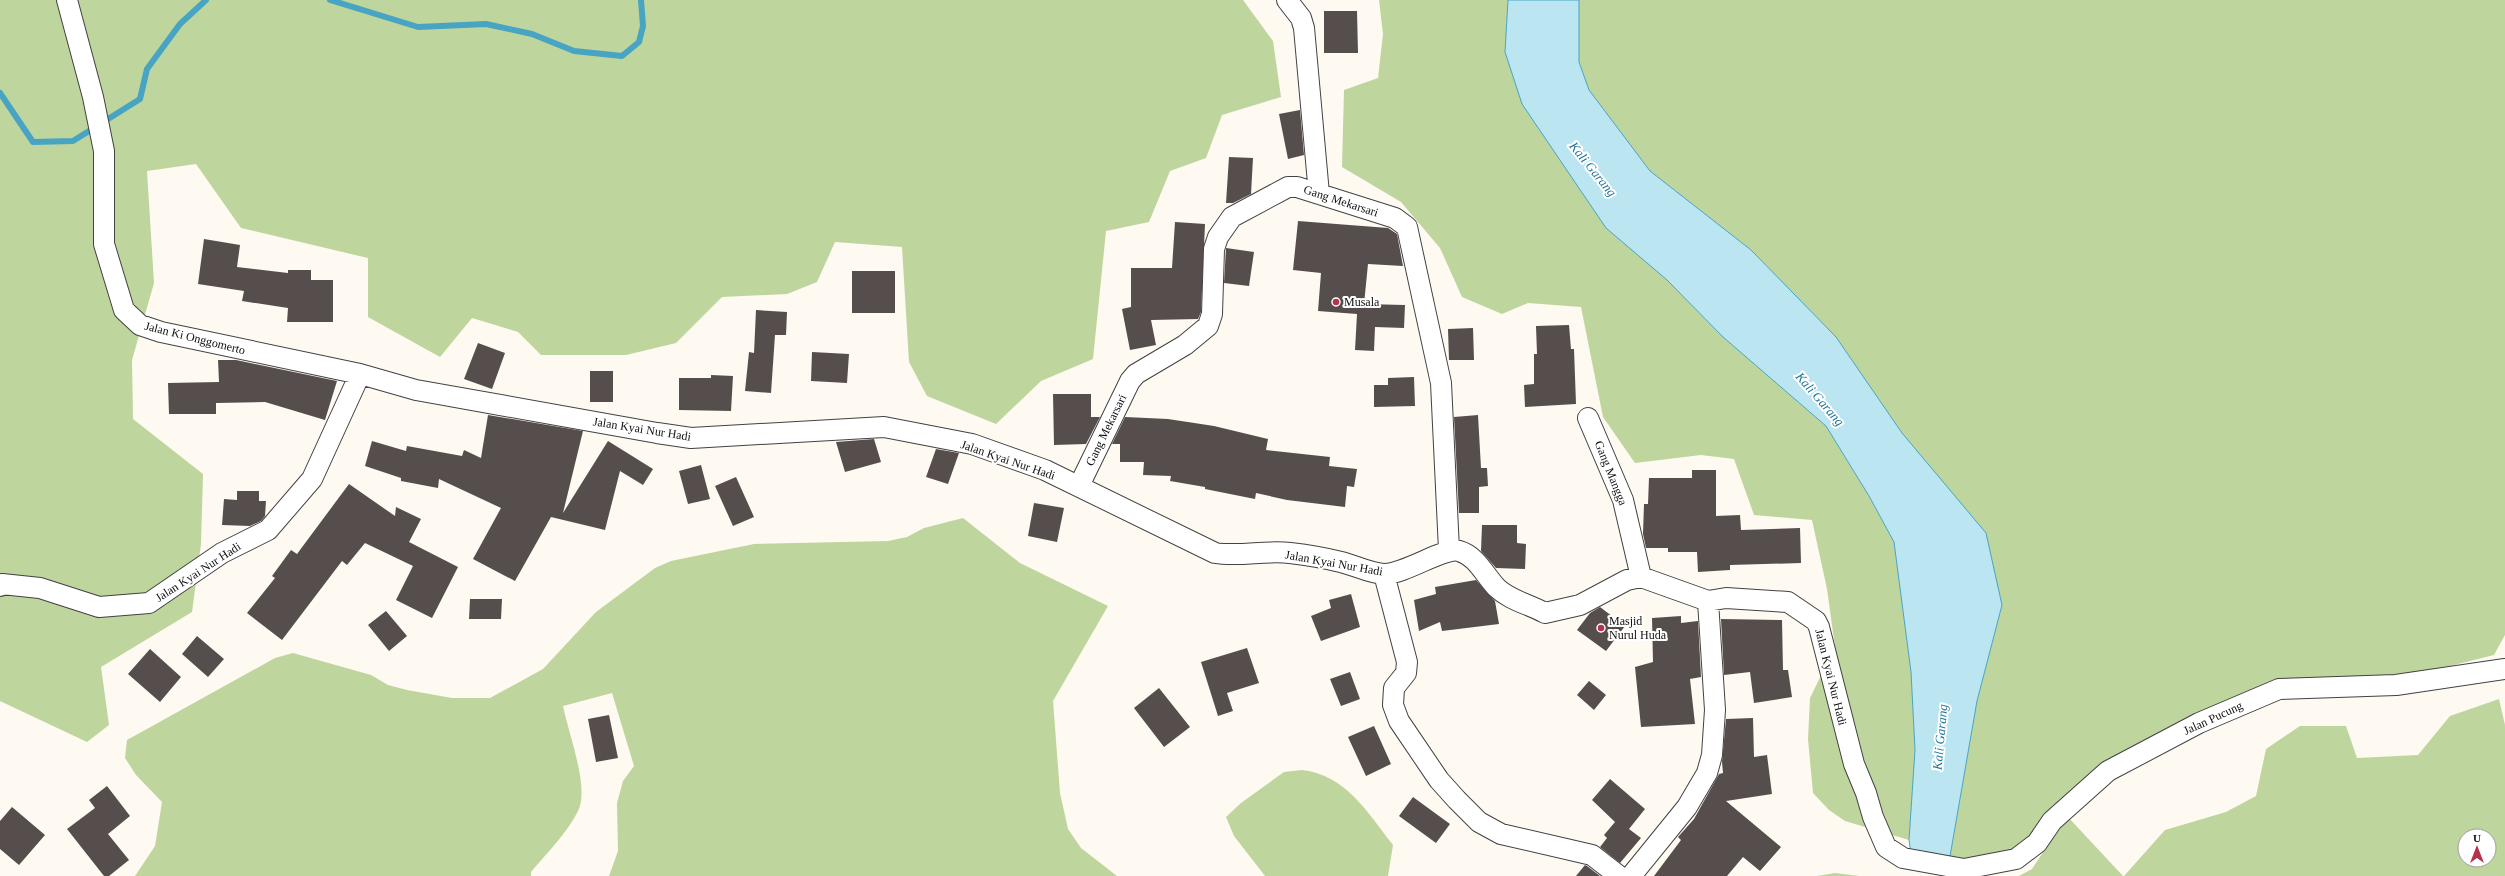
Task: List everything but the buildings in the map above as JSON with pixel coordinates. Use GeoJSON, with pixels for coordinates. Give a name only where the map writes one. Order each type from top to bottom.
{"type":"FeatureCollection","features":[{"type":"Feature","properties":{"kind":"street","name":"Jalan Ki Onggomerto"},"geometry":{"type":"LineString","coordinates":[[67,0],[93,97],[104,152],[104,244],[124,310],[140,325],[161,332],[360,374]]}},
{"type":"Feature","properties":{"kind":"street"},"geometry":{"type":"LineString","coordinates":[[1287,0],[1301,18],[1304,28],[1307,88],[1319,194]]}},
{"type":"Feature","properties":{"kind":"street","name":"Gang Mekarsari"},"geometry":{"type":"LineString","coordinates":[[1079,486],[1130,381],[1136,374],[1185,346],[1208,326],[1212,314],[1214,249],[1218,237],[1232,217],[1288,188],[1297,187],[1395,218],[1407,227],[1410,233],[1441,383],[1448,550]]}},
{"type":"Feature","properties":{"kind":"street","name":"Jalan Kyai Nur Hadi"},"geometry":{"type":"LineString","coordinates":[[0,586],[2,584],[40,588],[98,607],[149,603],[222,553],[268,530],[312,479],[360,374],[416,390],[691,438],[884,427],[972,444],[1045,470],[1215,553],[1228,555],[1288,553],[1340,562],[1384,574],[1409,569],[1448,550]]}},
{"type":"Feature","properties":{"kind":"street","name":"Gang Mangga"},"geometry":{"type":"LineString","coordinates":[[1588,418],[1623,500],[1641,576]]}},
{"type":"Feature","properties":{"kind":"street"},"geometry":{"type":"LineString","coordinates":[[1448,550],[1458,550],[1471,556],[1497,588],[1509,598],[1530,605],[1545,613],[1580,605],[1627,580],[1641,576]]}},
{"type":"Feature","properties":{"kind":"street"},"geometry":{"type":"LineString","coordinates":[[1384,574],[1407,662],[1406,673],[1394,688],[1393,705],[1399,721],[1439,780],[1479,822],[1501,834],[1592,855],[1619,876]]}},
{"type":"Feature","properties":{"kind":"street","name":"Jalan Kyai Nur Hadi"},"geometry":{"type":"LineString","coordinates":[[1641,576],[1708,601],[1726,598],[1788,602],[1816,621],[1824,640],[1839,713],[1854,764],[1866,793],[1873,817],[1886,847],[1903,858],[1964,869]]}},
{"type":"Feature","properties":{"kind":"street"},"geometry":{"type":"LineString","coordinates":[[1630,876],[1687,807],[1707,773],[1712,755],[1715,710],[1708,601]]}},
{"type":"Feature","properties":{"kind":"street","name":"Jalan Pucung"},"geometry":{"type":"LineString","coordinates":[[1964,869],[2016,859],[2037,843],[2052,821],[2108,771],[2199,723],[2279,689],[2396,685],[2505,669]]}},
{"type":"Feature","properties":{"kind":"green space"},"geometry":{"type":"Polygon","coordinates":[[[0,0],[1243,0],[1273,41],[1281,97],[1222,115],[1206,158],[1170,171],[1149,222],[1106,231],[1093,359],[1041,381],[996,424],[927,396],[909,362],[902,247],[835,242],[817,282],[787,294],[722,297],[676,343],[626,355],[541,355],[518,332],[472,318],[440,357],[368,317],[368,258],[241,228],[196,164],[147,171],[154,283],[132,360],[133,419],[203,474],[201,544],[192,612],[101,667],[109,725],[87,742],[0,701],[0,0]]]}},
{"type":"Feature","properties":{"kind":"green space"},"geometry":{"type":"Polygon","coordinates":[[[1379,0],[1508,0],[1505,52],[1667,280],[1723,337],[1826,426],[1869,496],[1894,542],[1911,672],[1915,750],[1909,840],[1845,821],[1829,810],[1813,793],[1808,739],[1810,698],[1835,647],[1827,589],[1812,520],[1754,515],[1734,459],[1701,455],[1635,463],[1603,417],[1581,307],[1528,303],[1502,314],[1462,297],[1440,248],[1401,202],[1342,167],[1344,90],[1378,78],[1383,34],[1379,0]]]}},
{"type":"Feature","properties":{"kind":"green space"},"geometry":{"type":"Polygon","coordinates":[[[1579,0],[2505,0],[2505,635],[2494,655],[2398,679],[2280,681],[2111,761],[2019,861],[1996,873],[1949,862],[1977,701],[2002,605],[1902,433],[1836,337],[1751,250],[1650,171],[1589,90],[1579,62],[1579,0]]]}},
{"type":"Feature","properties":{"kind":"green space"},"geometry":{"type":"Polygon","coordinates":[[[963,518],[1020,563],[1108,606],[1053,701],[1060,793],[1068,829],[1081,848],[1117,876],[609,876],[618,851],[617,803],[623,781],[634,766],[612,693],[563,706],[580,775],[581,801],[578,811],[568,827],[531,872],[531,876],[135,876],[155,846],[162,802],[136,775],[125,758],[127,740],[275,658],[293,653],[371,675],[388,685],[407,690],[452,698],[490,698],[543,669],[596,612],[655,568],[671,561],[754,544],[888,541],[907,537],[924,528],[963,518]]]}},
{"type":"Feature","properties":{"kind":"green space"},"geometry":{"type":"Polygon","coordinates":[[[2499,699],[2505,725],[2505,876],[2124,876],[2165,830],[2226,812],[2256,796],[2266,749],[2300,726],[2346,726],[2357,758],[2418,755],[2450,716],[2499,699]]]}},
{"type":"Feature","properties":{"kind":"green space"},"geometry":{"type":"Polygon","coordinates":[[[1302,770],[1317,773],[1331,779],[1343,787],[1364,808],[1393,845],[1388,876],[1265,876],[1234,836],[1226,817],[1241,803],[1284,772],[1302,770]]]}},
{"type":"Feature","properties":{"kind":"green space"},"geometry":{"type":"Polygon","coordinates":[[[2067,816],[2123,876],[2019,876],[2032,869],[2067,816]]]}},
{"type":"Feature","properties":{"kind":"green space"},"geometry":{"type":"Polygon","coordinates":[[[1835,873],[1859,876],[1817,876],[1835,873]]]}},
{"type":"Feature","properties":{"kind":"water","name":"Kali Garang"},"geometry":{"type":"Polygon","coordinates":[[[1508,0],[1579,0],[1579,62],[1589,90],[1650,171],[1751,250],[1836,337],[1902,433],[1986,533],[2002,605],[1977,701],[1949,862],[1911,854],[1909,840],[1915,750],[1911,672],[1894,542],[1869,496],[1826,426],[1723,337],[1667,280],[1606,228],[1522,104],[1505,52],[1508,0]]]}},
{"type":"Feature","properties":{"kind":"waterway"},"geometry":{"type":"LineString","coordinates":[[0,93],[33,142],[73,141],[140,99],[147,69],[180,24],[206,0]]}},
{"type":"Feature","properties":{"kind":"waterway"},"geometry":{"type":"LineString","coordinates":[[330,0],[418,27],[486,24],[532,34],[574,51],[622,56],[639,42],[643,26],[641,0]]}},
{"type":"Feature","properties":{"kind":"place","name":"Musala"},"geometry":{"type":"Point","coordinates":[1336,302]}},
{"type":"Feature","properties":{"kind":"place","name":"Masjid Nurul Huda"},"geometry":{"type":"Point","coordinates":[1601,628]}}]}
